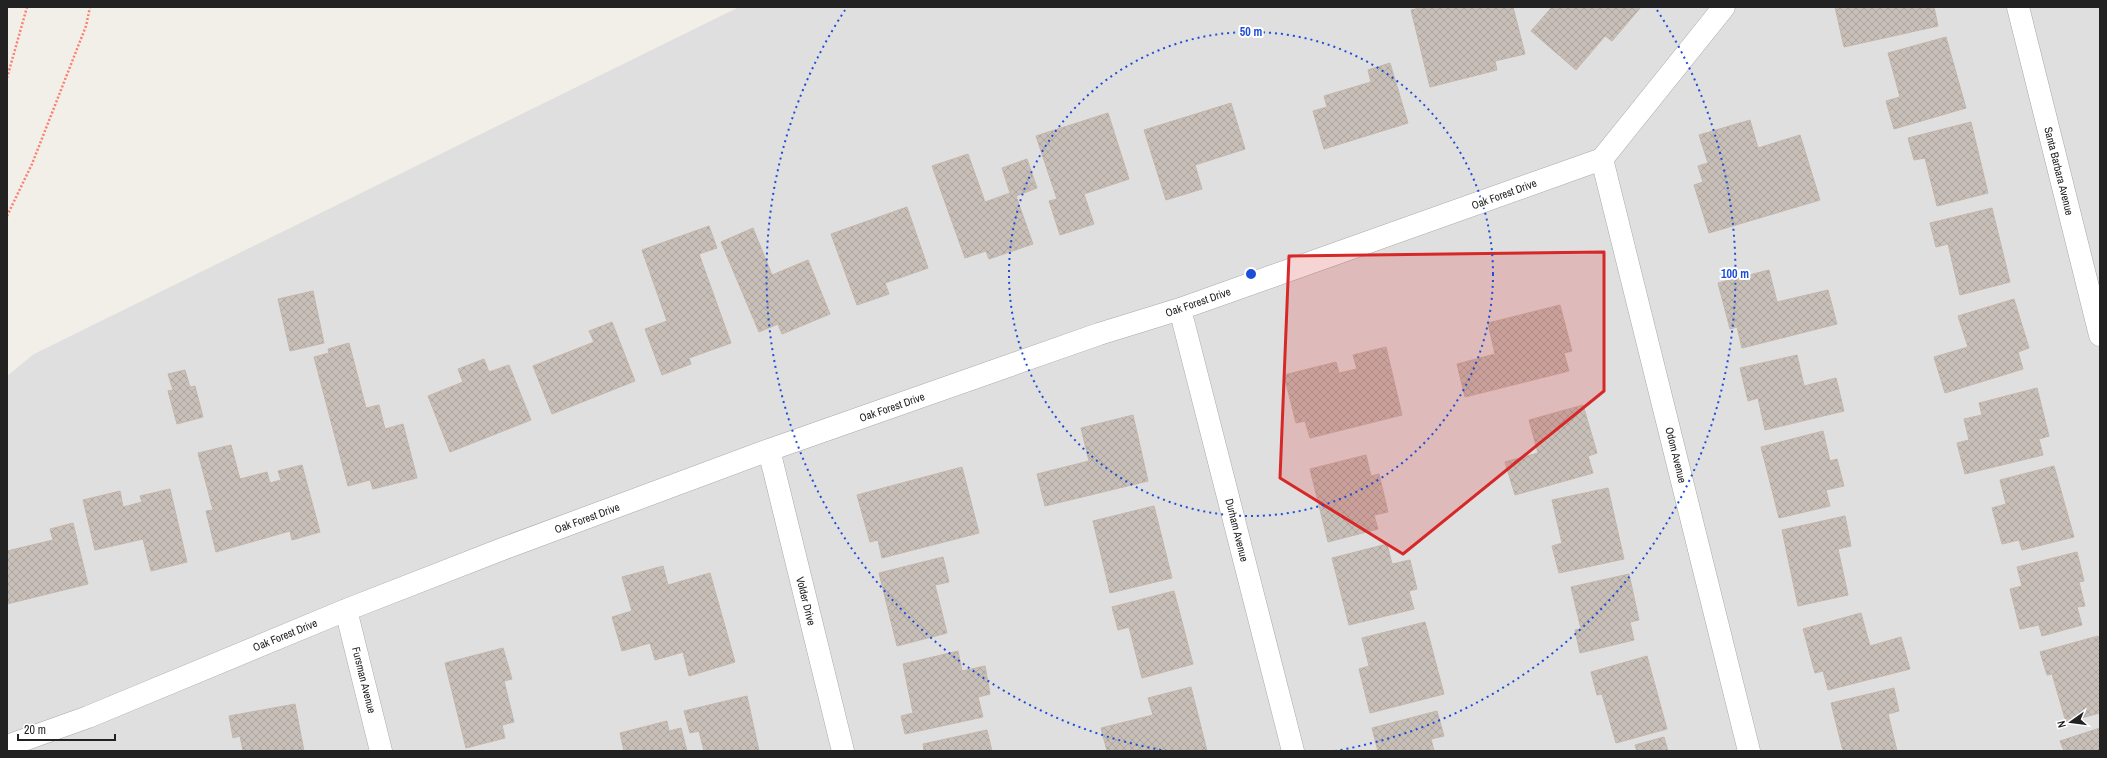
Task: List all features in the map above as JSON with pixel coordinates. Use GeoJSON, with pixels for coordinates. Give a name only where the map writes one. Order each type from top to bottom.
{"type":"FeatureCollection","features":[{"type":"Feature","properties":{"kind":"street"},"geometry":{"type":"LineString","coordinates":[[1602,159],[1724,7]]}},
{"type":"Feature","properties":{"kind":"street","name":"Santa Barbara Avenue"},"geometry":{"type":"LineString","coordinates":[[2018,7],[2100,335]]}},
{"type":"Feature","properties":{"kind":"street","name":"Oak Forest Drive"},"geometry":{"type":"LineString","coordinates":[[7,746],[88,717],[346,610],[505,548],[769,450],[1099,334],[1180,309],[1602,159]]}},
{"type":"Feature","properties":{"kind":"street","name":"Odom Avenue"},"geometry":{"type":"LineString","coordinates":[[1602,159],[1749,751]]}},
{"type":"Feature","properties":{"kind":"street","name":"Durham Avenue"},"geometry":{"type":"LineString","coordinates":[[1180,309],[1293,751]]}},
{"type":"Feature","properties":{"kind":"street","name":"Volder Drive"},"geometry":{"type":"LineString","coordinates":[[769,450],[843,751]]}},
{"type":"Feature","properties":{"kind":"street","name":"Fursman Avenue"},"geometry":{"type":"LineString","coordinates":[[346,610],[381,751]]}},
{"type":"Feature","properties":{"kind":"path"},"geometry":{"type":"LineString","coordinates":[[7,78],[27,7]]}},
{"type":"Feature","properties":{"kind":"path"},"geometry":{"type":"LineString","coordinates":[[7,216],[32,164],[86,26],[90,7]]}},
{"type":"Feature","properties":{"kind":"highlighted area"},"geometry":{"type":"Polygon","coordinates":[[[1604,252],[1604,391],[1403,554],[1280,478],[1289,256],[1604,252]]]}},
{"type":"Feature","properties":{"kind":"shaded area"},"geometry":{"type":"Polygon","coordinates":[[[739,7],[2100,7],[2100,751],[7,751],[7,376],[34,354],[739,7]]]}},
{"type":"Feature","properties":{"kind":"building"},"geometry":{"type":"Polygon","coordinates":[[[1424,7],[1513,7],[1525,54],[1495,61],[1497,70],[1430,87],[1411,10],[1424,7]]]}},
{"type":"Feature","properties":{"kind":"building"},"geometry":{"type":"Polygon","coordinates":[[[1552,7],[1641,7],[1612,41],[1605,36],[1576,70],[1531,31],[1552,7]]]}},
{"type":"Feature","properties":{"kind":"building"},"geometry":{"type":"Polygon","coordinates":[[[1835,7],[1934,7],[1938,26],[1844,47],[1835,7]]]}},
{"type":"Feature","properties":{"kind":"building"},"geometry":{"type":"Polygon","coordinates":[[[1946,37],[1966,108],[1894,129],[1886,101],[1900,97],[1888,53],[1946,37]]]}},
{"type":"Feature","properties":{"kind":"building"},"geometry":{"type":"Polygon","coordinates":[[[1390,63],[1408,123],[1324,149],[1313,111],[1327,107],[1324,96],[1371,82],[1368,70],[1390,63]]]}},
{"type":"Feature","properties":{"kind":"building"},"geometry":{"type":"Polygon","coordinates":[[[1231,103],[1245,149],[1195,165],[1202,189],[1166,200],[1144,130],[1231,103]]]}},
{"type":"Feature","properties":{"kind":"building"},"geometry":{"type":"Polygon","coordinates":[[[1108,113],[1129,179],[1084,194],[1094,224],[1060,235],[1049,201],[1057,199],[1036,136],[1108,113]]]}},
{"type":"Feature","properties":{"kind":"building"},"geometry":{"type":"Polygon","coordinates":[[[1750,120],[1758,148],[1800,135],[1820,200],[1709,233],[1694,185],[1703,182],[1698,166],[1708,163],[1699,135],[1750,120]]]}},
{"type":"Feature","properties":{"kind":"building"},"geometry":{"type":"Polygon","coordinates":[[[1971,122],[1988,193],[1937,206],[1925,158],[1914,160],[1908,138],[1971,122]]]}},
{"type":"Feature","properties":{"kind":"building"},"geometry":{"type":"Polygon","coordinates":[[[968,154],[985,202],[1010,193],[1002,168],[1027,159],[1037,188],[1016,196],[1033,244],[989,259],[986,251],[965,258],[932,166],[968,154]]]}},
{"type":"Feature","properties":{"kind":"building"},"geometry":{"type":"Polygon","coordinates":[[[907,207],[928,268],[885,283],[889,294],[857,305],[831,234],[907,207]]]}},
{"type":"Feature","properties":{"kind":"building"},"geometry":{"type":"Polygon","coordinates":[[[1992,208],[2010,282],[1960,295],[1948,244],[1936,247],[1930,223],[1992,208]]]}},
{"type":"Feature","properties":{"kind":"building"},"geometry":{"type":"Polygon","coordinates":[[[709,226],[717,248],[699,254],[731,343],[689,358],[691,364],[662,375],[645,329],[667,321],[642,250],[709,226]]]}},
{"type":"Feature","properties":{"kind":"building"},"geometry":{"type":"Polygon","coordinates":[[[753,228],[772,275],[808,260],[830,314],[782,334],[778,324],[759,332],[721,242],[753,228]]]}},
{"type":"Feature","properties":{"kind":"building"},"geometry":{"type":"Polygon","coordinates":[[[1769,270],[1777,302],[1828,290],[1837,324],[1742,348],[1737,327],[1730,329],[1718,283],[1769,270]]]}},
{"type":"Feature","properties":{"kind":"building"},"geometry":{"type":"Polygon","coordinates":[[[313,291],[324,343],[290,351],[278,299],[313,291]]]}},
{"type":"Feature","properties":{"kind":"building"},"geometry":{"type":"Polygon","coordinates":[[[2014,299],[2029,348],[2018,352],[2023,369],[1945,393],[1934,357],[1968,347],[1958,316],[2014,299]]]}},
{"type":"Feature","properties":{"kind":"building"},"geometry":{"type":"Polygon","coordinates":[[[1560,305],[1572,351],[1564,353],[1569,371],[1465,397],[1457,364],[1495,354],[1488,323],[1560,305]]]}},
{"type":"Feature","properties":{"kind":"building"},"geometry":{"type":"Polygon","coordinates":[[[612,322],[635,381],[552,414],[533,366],[594,342],[589,331],[612,322]]]}},
{"type":"Feature","properties":{"kind":"building"},"geometry":{"type":"Polygon","coordinates":[[[349,343],[366,408],[379,405],[385,429],[403,424],[417,478],[373,489],[370,480],[348,486],[314,357],[329,353],[328,349],[349,343]]]}},
{"type":"Feature","properties":{"kind":"building"},"geometry":{"type":"Polygon","coordinates":[[[1386,347],[1402,415],[1310,438],[1305,421],[1296,423],[1284,375],[1336,362],[1339,373],[1357,369],[1353,355],[1386,347]]]}},
{"type":"Feature","properties":{"kind":"building"},"geometry":{"type":"Polygon","coordinates":[[[1797,355],[1804,386],[1836,378],[1844,411],[1765,430],[1758,398],[1748,401],[1740,368],[1797,355]]]}},
{"type":"Feature","properties":{"kind":"building"},"geometry":{"type":"Polygon","coordinates":[[[484,359],[489,372],[509,365],[531,420],[450,452],[428,396],[463,382],[458,369],[484,359]]]}},
{"type":"Feature","properties":{"kind":"building"},"geometry":{"type":"Polygon","coordinates":[[[185,370],[190,387],[195,386],[203,417],[177,424],[168,391],[173,390],[168,374],[185,370]]]}},
{"type":"Feature","properties":{"kind":"building"},"geometry":{"type":"Polygon","coordinates":[[[2037,388],[2049,436],[2039,439],[2043,455],[1965,474],[1957,443],[1969,440],[1964,419],[1982,415],[1979,403],[2037,388]]]}},
{"type":"Feature","properties":{"kind":"building"},"geometry":{"type":"Polygon","coordinates":[[[1583,405],[1597,453],[1588,456],[1593,473],[1515,495],[1505,462],[1538,453],[1529,420],[1583,405]]]}},
{"type":"Feature","properties":{"kind":"building"},"geometry":{"type":"Polygon","coordinates":[[[1133,415],[1148,481],[1045,506],[1037,474],[1089,461],[1081,428],[1133,415]]]}},
{"type":"Feature","properties":{"kind":"building"},"geometry":{"type":"Polygon","coordinates":[[[1823,431],[1830,461],[1837,459],[1844,486],[1826,490],[1830,506],[1779,518],[1761,447],[1823,431]]]}},
{"type":"Feature","properties":{"kind":"building"},"geometry":{"type":"Polygon","coordinates":[[[231,445],[240,479],[267,472],[270,483],[281,480],[278,471],[302,465],[320,532],[292,540],[290,531],[216,552],[206,511],[213,510],[198,453],[231,445]]]}},
{"type":"Feature","properties":{"kind":"building"},"geometry":{"type":"Polygon","coordinates":[[[1366,455],[1371,476],[1379,474],[1388,512],[1374,515],[1378,529],[1328,542],[1310,469],[1366,455]]]}},
{"type":"Feature","properties":{"kind":"building"},"geometry":{"type":"Polygon","coordinates":[[[2054,466],[2074,537],[2022,550],[2019,540],[2002,544],[1992,508],[2006,504],[2000,480],[2054,466]]]}},
{"type":"Feature","properties":{"kind":"building"},"geometry":{"type":"Polygon","coordinates":[[[962,467],[979,533],[882,558],[878,540],[870,542],[857,495],[962,467]]]}},
{"type":"Feature","properties":{"kind":"building"},"geometry":{"type":"Polygon","coordinates":[[[1608,488],[1624,559],[1559,573],[1552,546],[1562,543],[1552,500],[1608,488]]]}},
{"type":"Feature","properties":{"kind":"building"},"geometry":{"type":"Polygon","coordinates":[[[170,489],[187,562],[151,571],[143,539],[95,550],[83,500],[120,491],[123,507],[142,502],[140,496],[170,489]]]}},
{"type":"Feature","properties":{"kind":"building"},"geometry":{"type":"Polygon","coordinates":[[[1154,506],[1172,578],[1110,593],[1093,521],[1154,506]]]}},
{"type":"Feature","properties":{"kind":"building"},"geometry":{"type":"Polygon","coordinates":[[[1845,516],[1851,546],[1838,549],[1848,595],[1798,606],[1782,530],[1845,516]]]}},
{"type":"Feature","properties":{"kind":"building"},"geometry":{"type":"Polygon","coordinates":[[[73,523],[88,584],[7,604],[7,551],[53,540],[50,529],[73,523]]]}},
{"type":"Feature","properties":{"kind":"building"},"geometry":{"type":"Polygon","coordinates":[[[1387,544],[1392,564],[1410,560],[1417,589],[1409,591],[1414,609],[1349,625],[1332,558],[1387,544]]]}},
{"type":"Feature","properties":{"kind":"building"},"geometry":{"type":"Polygon","coordinates":[[[2077,552],[2084,581],[2079,582],[2085,606],[2077,607],[2082,625],[2042,636],[2039,625],[2020,629],[2010,589],[2022,586],[2017,567],[2077,552]]]}},
{"type":"Feature","properties":{"kind":"building"},"geometry":{"type":"Polygon","coordinates":[[[943,557],[949,582],[935,585],[947,633],[897,646],[879,573],[943,557]]]}},
{"type":"Feature","properties":{"kind":"building"},"geometry":{"type":"Polygon","coordinates":[[[663,566],[668,585],[710,573],[735,662],[689,676],[683,652],[655,660],[650,643],[622,651],[612,617],[632,611],[622,577],[663,566]]]}},
{"type":"Feature","properties":{"kind":"building"},"geometry":{"type":"Polygon","coordinates":[[[1629,574],[1639,620],[1630,622],[1634,640],[1580,653],[1575,630],[1581,629],[1571,587],[1629,574]]]}},
{"type":"Feature","properties":{"kind":"building"},"geometry":{"type":"Polygon","coordinates":[[[1174,591],[1193,664],[1142,678],[1129,627],[1118,630],[1112,607],[1174,591]]]}},
{"type":"Feature","properties":{"kind":"building"},"geometry":{"type":"Polygon","coordinates":[[[1861,613],[1870,646],[1901,637],[1910,669],[1828,690],[1823,671],[1815,673],[1803,629],[1861,613]]]}},
{"type":"Feature","properties":{"kind":"building"},"geometry":{"type":"Polygon","coordinates":[[[1425,622],[1444,694],[1370,713],[1359,669],[1369,666],[1362,638],[1425,622]]]}},
{"type":"Feature","properties":{"kind":"building"},"geometry":{"type":"Polygon","coordinates":[[[2098,636],[2100,642],[2100,713],[2066,722],[2052,674],[2047,675],[2040,652],[2098,636]]]}},
{"type":"Feature","properties":{"kind":"building"},"geometry":{"type":"Polygon","coordinates":[[[503,648],[512,679],[504,681],[514,722],[502,725],[505,738],[466,748],[445,663],[503,648]]]}},
{"type":"Feature","properties":{"kind":"building"},"geometry":{"type":"Polygon","coordinates":[[[958,651],[962,671],[985,666],[990,694],[978,697],[983,717],[905,734],[901,716],[913,713],[903,664],[958,651]]]}},
{"type":"Feature","properties":{"kind":"building"},"geometry":{"type":"Polygon","coordinates":[[[1647,656],[1667,729],[1616,743],[1602,694],[1597,695],[1591,672],[1647,656]]]}},
{"type":"Feature","properties":{"kind":"building"},"geometry":{"type":"Polygon","coordinates":[[[1191,687],[1207,751],[1107,751],[1101,728],[1153,715],[1148,698],[1191,687]]]}},
{"type":"Feature","properties":{"kind":"building"},"geometry":{"type":"Polygon","coordinates":[[[1894,688],[1899,711],[1888,714],[1897,751],[1843,751],[1831,703],[1894,688]]]}},
{"type":"Feature","properties":{"kind":"building"},"geometry":{"type":"Polygon","coordinates":[[[747,696],[759,751],[704,751],[699,731],[690,733],[684,711],[747,696]]]}},
{"type":"Feature","properties":{"kind":"building"},"geometry":{"type":"Polygon","coordinates":[[[295,704],[304,751],[243,751],[240,736],[233,738],[229,716],[295,704]]]}},
{"type":"Feature","properties":{"kind":"building"},"geometry":{"type":"Polygon","coordinates":[[[1437,711],[1444,736],[1431,739],[1434,751],[1378,751],[1372,728],[1437,711]]]}},
{"type":"Feature","properties":{"kind":"building"},"geometry":{"type":"Polygon","coordinates":[[[667,721],[669,731],[681,728],[687,751],[624,751],[620,733],[667,721]]]}},
{"type":"Feature","properties":{"kind":"building"},"geometry":{"type":"Polygon","coordinates":[[[2100,728],[2100,751],[2064,751],[2060,741],[2100,728]]]}},
{"type":"Feature","properties":{"kind":"building"},"geometry":{"type":"Polygon","coordinates":[[[987,730],[992,751],[924,751],[923,744],[987,730]]]}},
{"type":"Feature","properties":{"kind":"building"},"geometry":{"type":"Polygon","coordinates":[[[1664,737],[1668,751],[1637,751],[1635,745],[1664,737]]]}}]}
